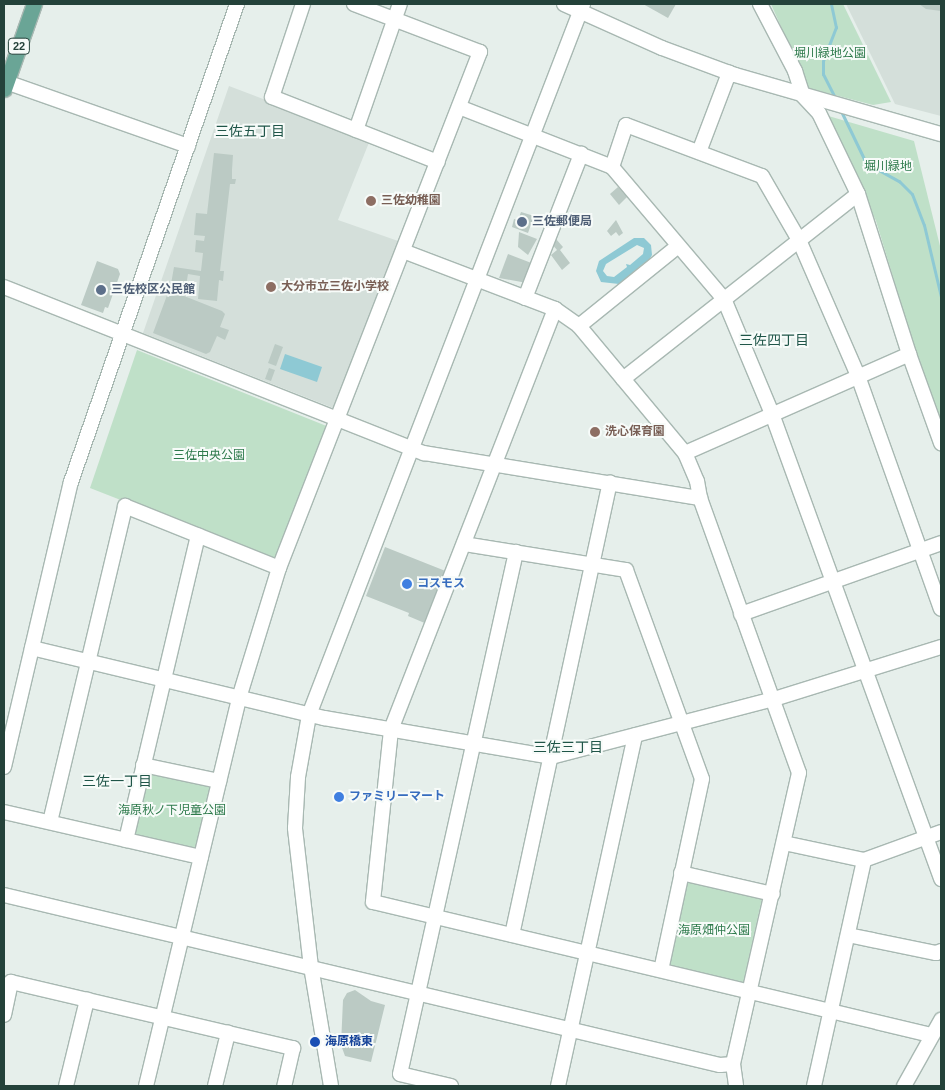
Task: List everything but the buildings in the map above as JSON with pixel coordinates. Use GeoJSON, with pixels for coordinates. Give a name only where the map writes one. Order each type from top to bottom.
{"type":"FeatureCollection","features":[{"type":"Feature","properties":{"kind":"main road","name":"22"},"geometry":{"type":"LineString","coordinates":[[5,86],[34,4]]}},
{"type":"Feature","properties":{"kind":"street"},"geometry":{"type":"LineString","coordinates":[[4,767],[71,482],[237,4]]}},
{"type":"Feature","properties":{"kind":"street"},"geometry":{"type":"LineString","coordinates":[[303,4],[272,97],[438,162]]}},
{"type":"Feature","properties":{"kind":"street"},"geometry":{"type":"LineString","coordinates":[[146,1086],[239,698],[279,568],[480,52],[354,4]]}},
{"type":"Feature","properties":{"kind":"street"},"geometry":{"type":"LineString","coordinates":[[356,130],[400,4]]}},
{"type":"Feature","properties":{"kind":"street"},"geometry":{"type":"LineString","coordinates":[[564,4],[581,7],[662,48],[729,73],[803,96],[941,134]]}},
{"type":"Feature","properties":{"kind":"street"},"geometry":{"type":"LineString","coordinates":[[760,4],[795,71],[803,96],[818,113],[858,194],[909,354],[941,443]]}},
{"type":"Feature","properties":{"kind":"street"},"geometry":{"type":"LineString","coordinates":[[331,1086],[311,967],[295,828],[298,777],[309,715],[581,7]]}},
{"type":"Feature","properties":{"kind":"street"},"geometry":{"type":"LineString","coordinates":[[699,152],[729,73]]}},
{"type":"Feature","properties":{"kind":"street"},"geometry":{"type":"LineString","coordinates":[[5,86],[188,146]]}},
{"type":"Feature","properties":{"kind":"street"},"geometry":{"type":"LineString","coordinates":[[459,107],[612,167],[724,299],[772,414],[833,581],[868,670],[941,879]]}},
{"type":"Feature","properties":{"kind":"street"},"geometry":{"type":"LineString","coordinates":[[612,167],[626,125],[762,176],[799,240],[858,376],[941,609]]}},
{"type":"Feature","properties":{"kind":"street"},"geometry":{"type":"LineString","coordinates":[[525,298],[581,154]]}},
{"type":"Feature","properties":{"kind":"street"},"geometry":{"type":"LineString","coordinates":[[623,379],[858,194]]}},
{"type":"Feature","properties":{"kind":"street"},"geometry":{"type":"LineString","coordinates":[[579,326],[678,246]]}},
{"type":"Feature","properties":{"kind":"street"},"geometry":{"type":"LineString","coordinates":[[403,251],[554,309],[579,326],[685,453],[697,481],[700,498],[741,614],[774,699],[799,773],[751,992],[732,1064],[736,1086]]}},
{"type":"Feature","properties":{"kind":"street"},"geometry":{"type":"LineString","coordinates":[[4,287],[412,448],[494,465],[700,498]]}},
{"type":"Feature","properties":{"kind":"street"},"geometry":{"type":"LineString","coordinates":[[554,309],[391,730],[373,902],[931,1035]]}},
{"type":"Feature","properties":{"kind":"street"},"geometry":{"type":"LineString","coordinates":[[685,453],[909,354]]}},
{"type":"Feature","properties":{"kind":"street"},"geometry":{"type":"LineString","coordinates":[[512,935],[610,483]]}},
{"type":"Feature","properties":{"kind":"street"},"geometry":{"type":"LineString","coordinates":[[50,822],[125,506],[279,568]]}},
{"type":"Feature","properties":{"kind":"street"},"geometry":{"type":"LineString","coordinates":[[126,840],[198,535]]}},
{"type":"Feature","properties":{"kind":"street"},"geometry":{"type":"LineString","coordinates":[[741,614],[941,543]]}},
{"type":"Feature","properties":{"kind":"street"},"geometry":{"type":"LineString","coordinates":[[464,544],[626,570],[702,779],[661,970]]}},
{"type":"Feature","properties":{"kind":"street"},"geometry":{"type":"LineString","coordinates":[[451,1086],[400,1074],[516,552]]}},
{"type":"Feature","properties":{"kind":"street"},"geometry":{"type":"LineString","coordinates":[[32,648],[309,715],[550,757],[774,699],[941,647]]}},
{"type":"Feature","properties":{"kind":"street"},"geometry":{"type":"LineString","coordinates":[[558,1086],[634,735]]}},
{"type":"Feature","properties":{"kind":"street"},"geometry":{"type":"LineString","coordinates":[[143,765],[219,781]]}},
{"type":"Feature","properties":{"kind":"street"},"geometry":{"type":"LineString","coordinates":[[4,812],[201,857]]}},
{"type":"Feature","properties":{"kind":"street"},"geometry":{"type":"LineString","coordinates":[[784,843],[864,860],[941,832]]}},
{"type":"Feature","properties":{"kind":"street"},"geometry":{"type":"LineString","coordinates":[[814,1086],[864,860]]}},
{"type":"Feature","properties":{"kind":"street"},"geometry":{"type":"LineString","coordinates":[[681,873],[773,894]]}},
{"type":"Feature","properties":{"kind":"street"},"geometry":{"type":"LineString","coordinates":[[4,895],[720,1065],[732,1064]]}},
{"type":"Feature","properties":{"kind":"street"},"geometry":{"type":"LineString","coordinates":[[848,936],[936,953],[941,951]]}},
{"type":"Feature","properties":{"kind":"street"},"geometry":{"type":"LineString","coordinates":[[4,1015],[12,982],[293,1048],[284,1086]]}},
{"type":"Feature","properties":{"kind":"street"},"geometry":{"type":"LineString","coordinates":[[66,1086],[86,1000]]}},
{"type":"Feature","properties":{"kind":"street"},"geometry":{"type":"LineString","coordinates":[[904,1086],[941,1020]]}},
{"type":"Feature","properties":{"kind":"street"},"geometry":{"type":"LineString","coordinates":[[215,1086],[228,1033]]}},
{"type":"Feature","properties":{"kind":"shaded area"},"geometry":{"type":"Polygon","coordinates":[[[846,4],[941,4],[941,116],[895,104],[846,4]]]}},
{"type":"Feature","properties":{"kind":"shaded area","name":"大分市立三佐小学校"},"geometry":{"type":"Polygon","coordinates":[[[229,86],[370,140],[338,220],[401,242],[336,409],[143,333],[229,86]]]}},
{"type":"Feature","properties":{"kind":"green space","name":"堀川緑地公園"},"geometry":{"type":"Polygon","coordinates":[[[771,4],[843,4],[891,102],[873,105],[808,88],[771,4]]]}},
{"type":"Feature","properties":{"kind":"green space","name":"堀川緑地"},"geometry":{"type":"Polygon","coordinates":[[[825,115],[914,141],[941,250],[941,435],[876,221],[825,115]]]}},
{"type":"Feature","properties":{"kind":"green space","name":"三佐中央公園"},"geometry":{"type":"Polygon","coordinates":[[[137,350],[329,427],[278,559],[274,560],[90,488],[137,350]]]}},
{"type":"Feature","properties":{"kind":"green space","name":"海原秋ノ下児童公園"},"geometry":{"type":"Polygon","coordinates":[[[145,772],[209,784],[212,788],[198,849],[193,851],[133,837],[145,772]]]}},
{"type":"Feature","properties":{"kind":"green space","name":"海原畑仲公園"},"geometry":{"type":"Polygon","coordinates":[[[685,881],[763,894],[743,984],[670,966],[667,960],[685,881]]]}},
{"type":"Feature","properties":{"kind":"water"},"geometry":{"type":"Polygon","coordinates":[[[634,238],[644,238],[651,245],[652,255],[646,265],[644,263],[619,284],[601,282],[596,271],[599,261],[634,238]],[[637,245],[606,264],[603,271],[607,276],[614,277],[627,267],[626,264],[630,265],[643,254],[644,248],[637,245]]]}},
{"type":"Feature","properties":{"kind":"water"},"geometry":{"type":"Polygon","coordinates":[[[285,354],[322,367],[317,382],[280,369],[285,354]]]}},
{"type":"Feature","properties":{"kind":"waterway"},"geometry":{"type":"LineString","coordinates":[[831,4],[836,27],[823,61],[823,74],[836,100]]}},
{"type":"Feature","properties":{"kind":"waterway"},"geometry":{"type":"LineString","coordinates":[[841,111],[866,163],[899,181],[912,194],[924,225],[941,297]]}},
{"type":"Feature","properties":{"kind":"place","name":"三佐幼稚園"},"geometry":{"type":"Point","coordinates":[371,201]}},
{"type":"Feature","properties":{"kind":"place","name":"三佐郵便局"},"geometry":{"type":"Point","coordinates":[522,222]}},
{"type":"Feature","properties":{"kind":"place","name":"大分市立三佐小学校"},"geometry":{"type":"Point","coordinates":[271,287]}},
{"type":"Feature","properties":{"kind":"place","name":"三佐校区公民館"},"geometry":{"type":"Point","coordinates":[101,290]}},
{"type":"Feature","properties":{"kind":"place","name":"洗心保育園"},"geometry":{"type":"Point","coordinates":[595,432]}},
{"type":"Feature","properties":{"kind":"place","name":"コスモス"},"geometry":{"type":"Point","coordinates":[407,584]}},
{"type":"Feature","properties":{"kind":"place","name":"ファミリーマート"},"geometry":{"type":"Point","coordinates":[339,797]}},
{"type":"Feature","properties":{"kind":"place","name":"海原橋東"},"geometry":{"type":"Point","coordinates":[315,1042]}},
{"type":"Feature","properties":{"kind":"district","name":"三佐五丁目"},"geometry":{"type":"Point","coordinates":[250,131]}},
{"type":"Feature","properties":{"kind":"district","name":"三佐四丁目"},"geometry":{"type":"Point","coordinates":[774,340]}},
{"type":"Feature","properties":{"kind":"district","name":"三佐三丁目"},"geometry":{"type":"Point","coordinates":[568,747]}},
{"type":"Feature","properties":{"kind":"district","name":"三佐一丁目"},"geometry":{"type":"Point","coordinates":[117,781]}}]}
